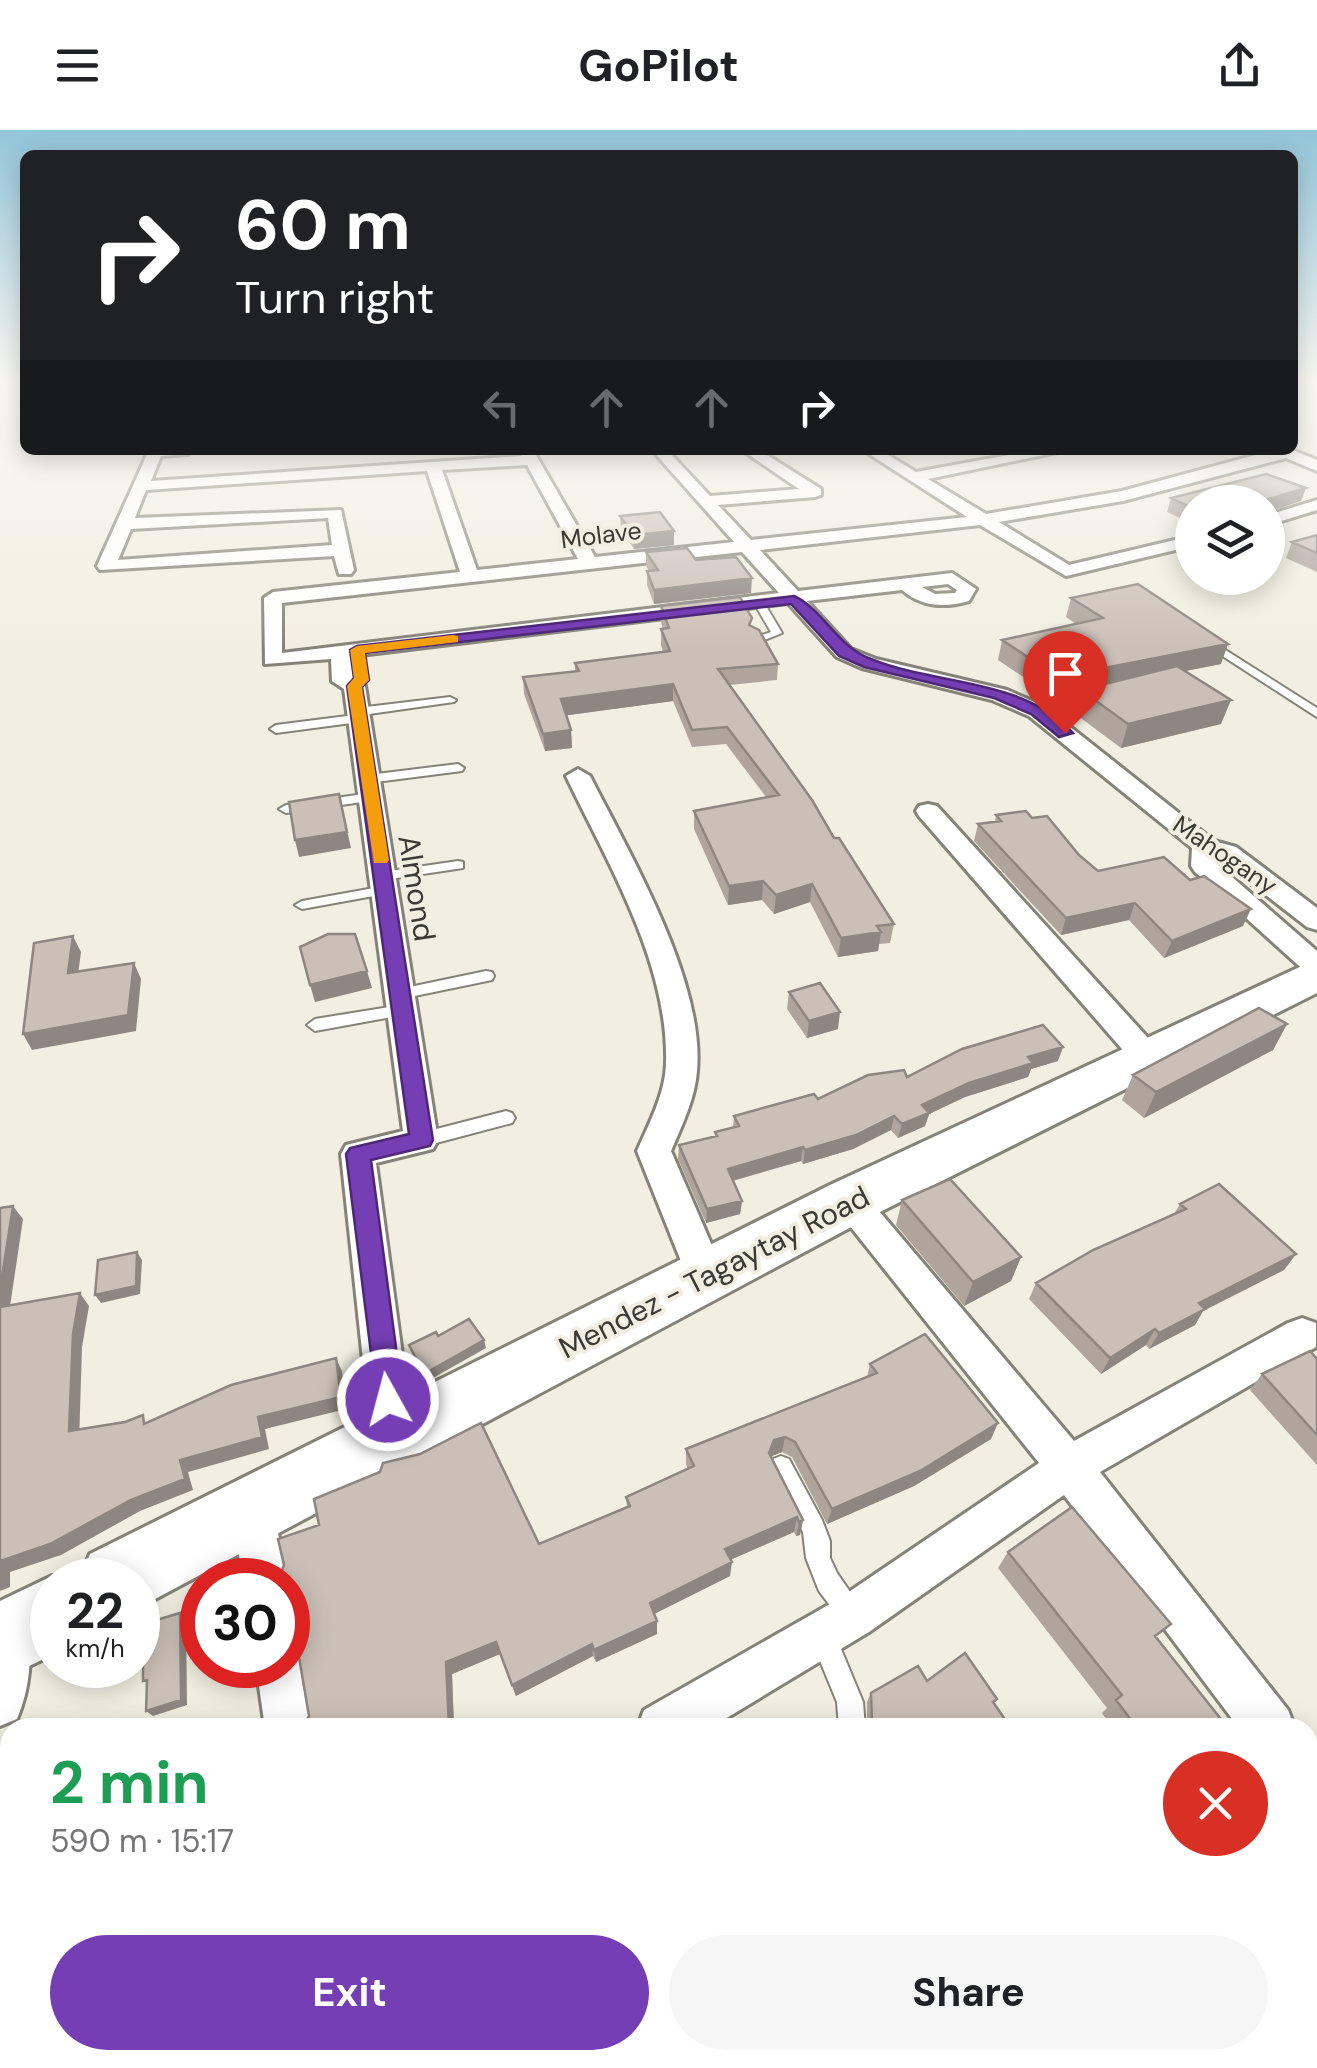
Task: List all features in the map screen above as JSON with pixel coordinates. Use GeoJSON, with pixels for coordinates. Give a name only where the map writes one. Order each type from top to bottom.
{"type":"FeatureCollection","features":[{"type":"Feature","properties":{"kind":"main road","name":"Mendez - Tagaytay Road"},"geometry":{"type":"LineString","coordinates":[[157,1558],[850,1202],[1317,974]]}},
{"type":"Feature","properties":{"kind":"street"},"geometry":{"type":"LineString","coordinates":[[148,468],[106,566],[341,550]]}},
{"type":"Feature","properties":{"kind":"street"},"geometry":{"type":"LineString","coordinates":[[139,486],[411,468]]}},
{"type":"Feature","properties":{"kind":"street"},"geometry":{"type":"LineString","coordinates":[[433,468],[470,576]]}},
{"type":"Feature","properties":{"kind":"street"},"geometry":{"type":"LineString","coordinates":[[536,468],[589,562]]}},
{"type":"Feature","properties":{"kind":"street","name":"Mahogany"},"geometry":{"type":"LineString","coordinates":[[676,468],[844,653],[869,664],[999,695],[1037,710],[1205,846],[1228,852],[1307,913]]}},
{"type":"Feature","properties":{"kind":"street"},"geometry":{"type":"LineString","coordinates":[[705,501],[815,492],[773,468]]}},
{"type":"Feature","properties":{"kind":"street"},"geometry":{"type":"LineString","coordinates":[[900,468],[1066,571],[1175,545]]}},
{"type":"Feature","properties":{"kind":"street"},"geometry":{"type":"LineString","coordinates":[[914,477],[960,468]]}},
{"type":"Feature","properties":{"kind":"street","name":"Molave"},"geometry":{"type":"LineString","coordinates":[[349,651],[272,660],[273,598],[983,520],[1123,496],[1219,469]]}},
{"type":"Feature","properties":{"kind":"street"},"geometry":{"type":"LineString","coordinates":[[1285,515],[1317,506]]}},
{"type":"Feature","properties":{"kind":"street"},"geometry":{"type":"LineString","coordinates":[[122,524],[336,513],[349,590]]}},
{"type":"Feature","properties":{"kind":"street"},"geometry":{"type":"LineString","coordinates":[[349,651],[907,584]]}},
{"type":"Feature","properties":{"kind":"street","name":"Almond"},"geometry":{"type":"LineString","coordinates":[[349,651],[343,681],[357,705],[422,1140]]}},
{"type":"Feature","properties":{"kind":"street"},"geometry":{"type":"LineString","coordinates":[[1037,710],[1140,689]]}},
{"type":"Feature","properties":{"kind":"street"},"geometry":{"type":"LineString","coordinates":[[578,776],[640,906],[680,1020],[682,1068],[654,1152],[706,1276]]}},
{"type":"Feature","properties":{"kind":"street"},"geometry":{"type":"LineString","coordinates":[[928,811],[1147,1057]]}},
{"type":"Feature","properties":{"kind":"street"},"geometry":{"type":"LineString","coordinates":[[1205,846],[1204,866],[1317,966]]}},
{"type":"Feature","properties":{"kind":"street"},"geometry":{"type":"LineString","coordinates":[[1260,916],[1307,913]]}},
{"type":"Feature","properties":{"kind":"street"},"geometry":{"type":"LineString","coordinates":[[392,1436],[358,1154],[422,1140]]}},
{"type":"Feature","properties":{"kind":"street"},"geometry":{"type":"LineString","coordinates":[[850,1202],[1069,1467],[1262,1718]]}},
{"type":"Feature","properties":{"kind":"street"},"geometry":{"type":"LineString","coordinates":[[679,1718],[837,1625],[1069,1467],[1302,1335]]}},
{"type":"Feature","properties":{"kind":"street"},"geometry":{"type":"LineString","coordinates":[[253,1506],[262,1558]]}},
{"type":"Feature","properties":{"kind":"street"},"geometry":{"type":"LineString","coordinates":[[284,1688],[288,1718]]}},
{"type":"Feature","properties":{"kind":"lane"},"geometry":{"type":"LineString","coordinates":[[757,640],[778,634],[758,604]]}},
{"type":"Feature","properties":{"kind":"lane"},"geometry":{"type":"LineString","coordinates":[[1199,636],[1317,713]]}},
{"type":"Feature","properties":{"kind":"lane"},"geometry":{"type":"LineString","coordinates":[[276,728],[357,705],[450,700]]}},
{"type":"Feature","properties":{"kind":"lane"},"geometry":{"type":"LineString","coordinates":[[286,808],[458,768]]}},
{"type":"Feature","properties":{"kind":"lane"},"geometry":{"type":"LineString","coordinates":[[302,904],[458,864]]}},
{"type":"Feature","properties":{"kind":"lane"},"geometry":{"type":"LineString","coordinates":[[315,1025],[486,976]]}},
{"type":"Feature","properties":{"kind":"lane"},"geometry":{"type":"LineString","coordinates":[[422,1140],[506,1118]]}},
{"type":"Feature","properties":{"kind":"lane"},"geometry":{"type":"LineString","coordinates":[[780,1467],[818,1540],[818,1558],[828,1582],[837,1625],[851,1718]]}},
{"type":"Feature","properties":{"kind":"building"},"geometry":{"type":"Polygon","coordinates":[[[1266,474],[1306,488],[1285,494],[1285,485],[1222,485],[1266,474]]]}},
{"type":"Feature","properties":{"kind":"building"},"geometry":{"type":"Polygon","coordinates":[[[660,512],[674,531],[634,535],[620,516],[660,512]]]}},
{"type":"Feature","properties":{"kind":"building"},"geometry":{"type":"Polygon","coordinates":[[[1317,535],[1317,553],[1292,542],[1317,535]]]}},
{"type":"Feature","properties":{"kind":"building"},"geometry":{"type":"Polygon","coordinates":[[[687,548],[696,560],[736,557],[752,578],[654,590],[647,571],[658,570],[646,552],[687,548]]]}},
{"type":"Feature","properties":{"kind":"building"},"geometry":{"type":"Polygon","coordinates":[[[1138,584],[1228,644],[1058,677],[1002,640],[1103,618],[1071,598],[1138,584]]]}},
{"type":"Feature","properties":{"kind":"building"},"geometry":{"type":"Polygon","coordinates":[[[740,597],[752,618],[749,625],[759,630],[778,664],[718,669],[812,800],[834,838],[839,838],[894,924],[877,926],[881,932],[841,938],[812,884],[776,895],[763,881],[729,886],[694,811],[779,795],[727,727],[692,730],[673,684],[561,699],[571,730],[543,734],[523,677],[579,671],[575,663],[670,651],[661,629],[669,628],[661,606],[740,597]]]}},
{"type":"Feature","properties":{"kind":"building"},"geometry":{"type":"Polygon","coordinates":[[[1177,666],[1231,700],[1128,724],[1081,690],[1177,666]]]}},
{"type":"Feature","properties":{"kind":"building"},"geometry":{"type":"Polygon","coordinates":[[[339,794],[347,832],[295,840],[289,802],[339,794]]]}},
{"type":"Feature","properties":{"kind":"building"},"geometry":{"type":"Polygon","coordinates":[[[1026,811],[1032,818],[1047,816],[1079,855],[1098,871],[1164,857],[1190,880],[1204,876],[1251,909],[1172,941],[1135,903],[1066,918],[978,824],[1001,821],[996,815],[1026,811]]]}},
{"type":"Feature","properties":{"kind":"building"},"geometry":{"type":"Polygon","coordinates":[[[328,934],[355,934],[367,971],[310,985],[300,947],[328,934]]]}},
{"type":"Feature","properties":{"kind":"building"},"geometry":{"type":"Polygon","coordinates":[[[73,936],[68,973],[134,963],[128,1015],[23,1034],[34,943],[73,936]]]}},
{"type":"Feature","properties":{"kind":"building"},"geometry":{"type":"Polygon","coordinates":[[[820,983],[840,1012],[809,1021],[789,992],[820,983]]]}},
{"type":"Feature","properties":{"kind":"building"},"geometry":{"type":"Polygon","coordinates":[[[1259,1008],[1287,1024],[1156,1092],[1133,1075],[1259,1008]]]}},
{"type":"Feature","properties":{"kind":"building"},"geometry":{"type":"Polygon","coordinates":[[[1043,1025],[1063,1047],[1028,1057],[1033,1063],[969,1083],[922,1105],[929,1113],[902,1124],[894,1116],[856,1135],[728,1169],[742,1201],[707,1209],[679,1145],[739,1126],[734,1116],[814,1094],[818,1099],[868,1075],[904,1070],[907,1077],[962,1049],[1043,1025]]]}},
{"type":"Feature","properties":{"kind":"building"},"geometry":{"type":"Polygon","coordinates":[[[950,1179],[1021,1257],[973,1282],[902,1200],[950,1179]]]}},
{"type":"Feature","properties":{"kind":"building"},"geometry":{"type":"Polygon","coordinates":[[[1219,1184],[1296,1254],[1199,1303],[1205,1309],[1159,1333],[1155,1329],[1110,1358],[1036,1283],[1093,1250],[1186,1209],[1180,1204],[1219,1184]]]}},
{"type":"Feature","properties":{"kind":"building"},"geometry":{"type":"Polygon","coordinates":[[[13,1206],[0,1290],[0,1208],[13,1206]]]}},
{"type":"Feature","properties":{"kind":"building"},"geometry":{"type":"Polygon","coordinates":[[[137,1252],[136,1286],[95,1295],[98,1260],[137,1252]]]}},
{"type":"Feature","properties":{"kind":"building"},"geometry":{"type":"Polygon","coordinates":[[[80,1293],[73,1334],[69,1431],[125,1422],[143,1415],[144,1424],[231,1385],[336,1358],[341,1397],[258,1417],[262,1437],[180,1460],[185,1479],[131,1500],[50,1544],[0,1561],[0,1307],[80,1293]]]}},
{"type":"Feature","properties":{"kind":"building"},"geometry":{"type":"Polygon","coordinates":[[[469,1319],[484,1340],[424,1374],[409,1345],[436,1332],[438,1336],[469,1319]]]}},
{"type":"Feature","properties":{"kind":"building"},"geometry":{"type":"Polygon","coordinates":[[[925,1334],[998,1423],[920,1471],[832,1509],[795,1442],[785,1437],[774,1440],[769,1453],[803,1520],[799,1522],[797,1517],[725,1549],[732,1562],[650,1603],[657,1621],[594,1650],[592,1644],[512,1685],[496,1642],[446,1662],[449,1718],[308,1718],[304,1688],[310,1688],[310,1558],[282,1558],[278,1539],[319,1525],[314,1499],[380,1472],[383,1463],[420,1454],[481,1423],[539,1544],[630,1506],[626,1497],[694,1466],[686,1449],[877,1373],[870,1364],[925,1334]]]}},
{"type":"Feature","properties":{"kind":"building"},"geometry":{"type":"Polygon","coordinates":[[[1310,1351],[1317,1359],[1317,1435],[1262,1374],[1310,1351]]]}},
{"type":"Feature","properties":{"kind":"building"},"geometry":{"type":"Polygon","coordinates":[[[1072,1507],[1171,1624],[1155,1636],[1220,1718],[1130,1718],[1116,1700],[1122,1695],[1008,1552],[1072,1507]]]}},
{"type":"Feature","properties":{"kind":"building"},"geometry":{"type":"Polygon","coordinates":[[[180,1613],[181,1700],[146,1711],[147,1688],[160,1688],[160,1619],[180,1613]]]}},
{"type":"Feature","properties":{"kind":"building"},"geometry":{"type":"Polygon","coordinates":[[[965,1653],[997,1699],[993,1702],[1004,1718],[872,1718],[871,1693],[918,1666],[927,1681],[965,1653]]]}},
{"type":"Feature","properties":{"kind":"slow traffic"},"geometry":{"type":"LineString","coordinates":[[380,860],[354,686],[362,680],[357,650],[453,639]]}},
{"type":"Feature","properties":{"kind":"route"},"geometry":{"type":"LineString","coordinates":[[388,1400],[358,1154],[422,1140],[354,686],[362,680],[357,650],[794,600],[844,653],[869,664],[999,695],[1037,710],[1065,733]]}}]}
